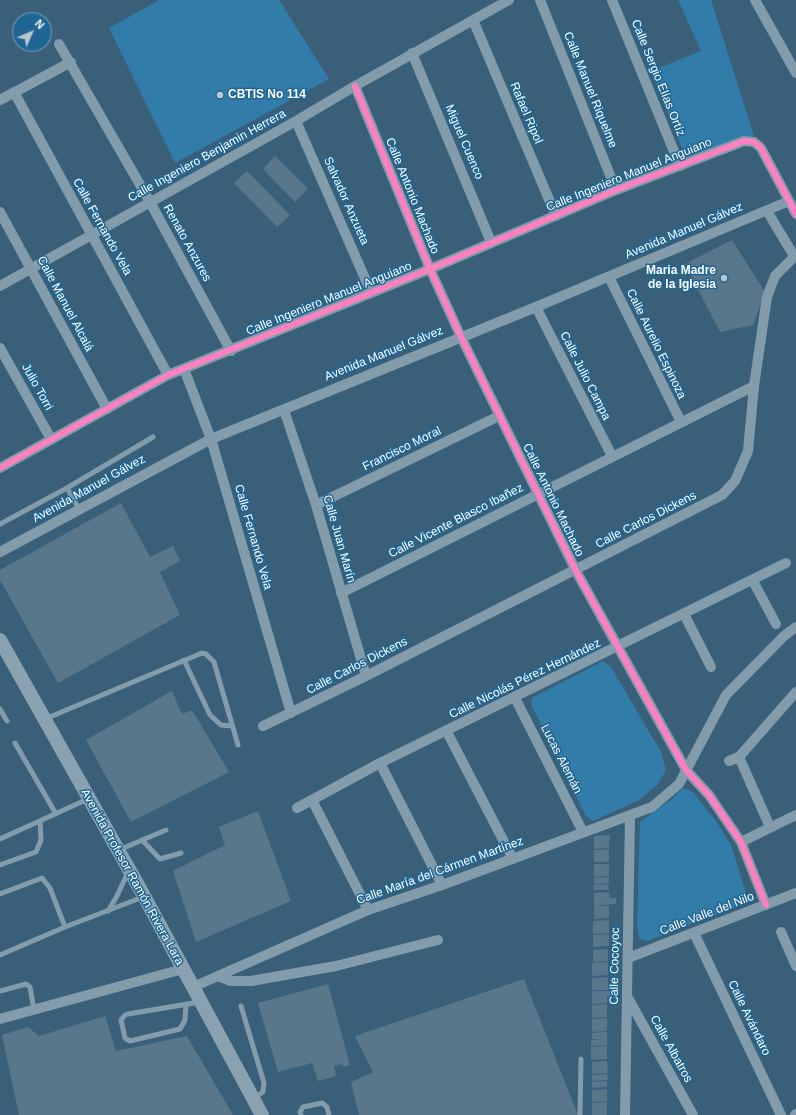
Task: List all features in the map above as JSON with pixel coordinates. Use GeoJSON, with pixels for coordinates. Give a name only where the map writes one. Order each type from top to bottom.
{"type":"FeatureCollection","features":[{"type":"Feature","properties":{"kind":"main road","name":"Avenida Profesor Ramón Rivera Lara"},"geometry":{"type":"LineString","coordinates":[[0,640],[144,896],[262,1115]]}},
{"type":"Feature","properties":{"kind":"street","name":"Calle Ingeniero Benjamin Herrera"},"geometry":{"type":"LineString","coordinates":[[0,286],[296,121],[412,53],[509,0]]}},
{"type":"Feature","properties":{"kind":"street","name":"Calle Manuel Riquelme"},"geometry":{"type":"LineString","coordinates":[[540,0],[616,190]]}},
{"type":"Feature","properties":{"kind":"street","name":"Calle Sergio Elías Ortíz"},"geometry":{"type":"LineString","coordinates":[[612,0],[680,166]]}},
{"type":"Feature","properties":{"kind":"street"},"geometry":{"type":"LineString","coordinates":[[755,0],[796,73]]}},
{"type":"Feature","properties":{"kind":"street","name":"Rafael Ripol"},"geometry":{"type":"LineString","coordinates":[[473,20],[556,216]]}},
{"type":"Feature","properties":{"kind":"street","name":"Renato Anzures"},"geometry":{"type":"LineString","coordinates":[[59,44],[71,62],[150,202],[231,351]]}},
{"type":"Feature","properties":{"kind":"street","name":"Miguel Cuenco"},"geometry":{"type":"LineString","coordinates":[[412,53],[491,242]]}},
{"type":"Feature","properties":{"kind":"street"},"geometry":{"type":"LineString","coordinates":[[0,100],[71,62]]}},
{"type":"Feature","properties":{"kind":"street","name":"Calle Antonio Machado"},"geometry":{"type":"LineString","coordinates":[[355,86],[430,269],[499,416],[576,571],[617,648],[686,770],[709,795],[741,842],[766,906]]}},
{"type":"Feature","properties":{"kind":"street","name":"Calle Fernando Vela"},"geometry":{"type":"LineString","coordinates":[[14,92],[168,375]]}},
{"type":"Feature","properties":{"kind":"street","name":"Salvador Anzueta"},"geometry":{"type":"LineString","coordinates":[[296,121],[371,292]]}},
{"type":"Feature","properties":{"kind":"street","name":"Calle Ingeniero Manuel Anguiano"},"geometry":{"type":"LineString","coordinates":[[0,468],[168,375],[231,351],[371,292],[430,269],[616,190],[744,142],[754,142],[761,148],[796,214]]}},
{"type":"Feature","properties":{"kind":"street","name":"Avenida Manuel Gálvez"},"geometry":{"type":"LineString","coordinates":[[0,552],[211,439],[536,307],[789,201]]}},
{"type":"Feature","properties":{"kind":"street"},"geometry":{"type":"LineString","coordinates":[[767,211],[795,256]]}},
{"type":"Feature","properties":{"kind":"street","name":"Calle Manuel Alcalá"},"geometry":{"type":"LineString","coordinates":[[0,212],[107,408]]}},
{"type":"Feature","properties":{"kind":"street","name":"Calle Carlos Dickens"},"geometry":{"type":"LineString","coordinates":[[263,726],[291,714],[576,571],[722,495],[730,488],[743,466],[748,451],[754,386],[767,297],[775,276],[795,256]]}},
{"type":"Feature","properties":{"kind":"street","name":"Calle Aurelio Espinoza"},"geometry":{"type":"LineString","coordinates":[[608,277],[680,422]]}},
{"type":"Feature","properties":{"kind":"street","name":"Calle Julio Campa"},"geometry":{"type":"LineString","coordinates":[[536,307],[612,456]]}},
{"type":"Feature","properties":{"kind":"street","name":"Julio Torri"},"geometry":{"type":"LineString","coordinates":[[0,348],[51,439]]}},
{"type":"Feature","properties":{"kind":"street","name":"Calle Fernando Vela"},"geometry":{"type":"LineString","coordinates":[[184,369],[211,439],[291,714]]}},
{"type":"Feature","properties":{"kind":"street","name":"Calle Vicente Blasco Ibañez"},"geometry":{"type":"LineString","coordinates":[[341,593],[754,386]]}},
{"type":"Feature","properties":{"kind":"street","name":"Calle Juan Marín"},"geometry":{"type":"LineString","coordinates":[[284,410],[316,505],[366,676]]}},
{"type":"Feature","properties":{"kind":"street","name":"Francisco Moral"},"geometry":{"type":"LineString","coordinates":[[316,505],[499,416]]}},
{"type":"Feature","properties":{"kind":"street","name":"Calle Nicolás Pérez Hernández"},"geometry":{"type":"LineString","coordinates":[[297,808],[380,764],[753,581],[786,563]]}},
{"type":"Feature","properties":{"kind":"street"},"geometry":{"type":"LineString","coordinates":[[753,581],[776,624]]}},
{"type":"Feature","properties":{"kind":"street"},"geometry":{"type":"LineString","coordinates":[[684,614],[711,667]]}},
{"type":"Feature","properties":{"kind":"street","name":"Calle María del Cármen Martínez"},"geometry":{"type":"LineString","coordinates":[[193,987],[368,910],[442,885],[652,807],[679,784],[726,695],[784,636],[796,627]]}},
{"type":"Feature","properties":{"kind":"street"},"geometry":{"type":"LineString","coordinates":[[729,761],[739,757],[796,692]]}},
{"type":"Feature","properties":{"kind":"street","name":"Lucas Alemán"},"geometry":{"type":"LineString","coordinates":[[515,698],[583,832]]}},
{"type":"Feature","properties":{"kind":"street"},"geometry":{"type":"LineString","coordinates":[[447,732],[513,859]]}},
{"type":"Feature","properties":{"kind":"street"},"geometry":{"type":"LineString","coordinates":[[739,757],[770,827]]}},
{"type":"Feature","properties":{"kind":"street"},"geometry":{"type":"LineString","coordinates":[[380,764],[442,885]]}},
{"type":"Feature","properties":{"kind":"street"},"geometry":{"type":"LineString","coordinates":[[312,800],[368,910]]}},
{"type":"Feature","properties":{"kind":"street"},"geometry":{"type":"LineString","coordinates":[[741,842],[796,815]]}},
{"type":"Feature","properties":{"kind":"street","name":"Calle Cocoyoc"},"geometry":{"type":"LineString","coordinates":[[625,1115],[630,816]]}},
{"type":"Feature","properties":{"kind":"street","name":"Calle Valle del Nilo"},"geometry":{"type":"LineString","coordinates":[[628,958],[766,906],[796,893]]}},
{"type":"Feature","properties":{"kind":"street"},"geometry":{"type":"LineString","coordinates":[[781,932],[796,966]]}},
{"type":"Feature","properties":{"kind":"street","name":"Calle Avándaro"},"geometry":{"type":"LineString","coordinates":[[694,933],[781,1115]]}},
{"type":"Feature","properties":{"kind":"street"},"geometry":{"type":"LineString","coordinates":[[218,976],[231,981],[251,981],[336,966],[438,940]]}},
{"type":"Feature","properties":{"kind":"street"},"geometry":{"type":"LineString","coordinates":[[0,1019],[183,969]]}},
{"type":"Feature","properties":{"kind":"street","name":"Calle Albatros"},"geometry":{"type":"LineString","coordinates":[[627,996],[693,1115]]}},
{"type":"Feature","properties":{"kind":"lane"},"geometry":{"type":"LineString","coordinates":[[0,524],[67,488],[153,438]]}},
{"type":"Feature","properties":{"kind":"lane"},"geometry":{"type":"LineString","coordinates":[[67,488],[79,509]]}},
{"type":"Feature","properties":{"kind":"lane"},"geometry":{"type":"LineString","coordinates":[[45,719],[202,653],[210,657],[214,662],[238,745]]}},
{"type":"Feature","properties":{"kind":"lane"},"geometry":{"type":"LineString","coordinates":[[184,660],[210,715],[221,725],[232,726]]}},
{"type":"Feature","properties":{"kind":"lane"},"geometry":{"type":"LineString","coordinates":[[0,709],[7,721]]}},
{"type":"Feature","properties":{"kind":"lane"},"geometry":{"type":"LineString","coordinates":[[15,743],[56,814]]}},
{"type":"Feature","properties":{"kind":"lane"},"geometry":{"type":"LineString","coordinates":[[0,839],[89,799]]}},
{"type":"Feature","properties":{"kind":"lane"},"geometry":{"type":"LineString","coordinates":[[0,865],[36,852],[42,840],[40,821]]}},
{"type":"Feature","properties":{"kind":"lane"},"geometry":{"type":"LineString","coordinates":[[118,850],[166,830]]}},
{"type":"Feature","properties":{"kind":"lane"},"geometry":{"type":"LineString","coordinates":[[142,840],[160,859],[181,853]]}},
{"type":"Feature","properties":{"kind":"lane"},"geometry":{"type":"LineString","coordinates":[[107,911],[117,896],[129,869]]}},
{"type":"Feature","properties":{"kind":"lane"},"geometry":{"type":"LineString","coordinates":[[0,894],[42,878],[50,888],[65,927]]}},
{"type":"Feature","properties":{"kind":"lane"},"geometry":{"type":"LineString","coordinates":[[0,955],[65,927],[144,896]]}},
{"type":"Feature","properties":{"kind":"lane"},"geometry":{"type":"LineString","coordinates":[[0,991],[26,984],[30,987],[34,1010]]}},
{"type":"Feature","properties":{"kind":"lane"},"geometry":{"type":"LineString","coordinates":[[186,1004],[185,1020],[180,1029],[130,1041],[125,1038],[121,1020],[125,1015],[201,1001]]}},
{"type":"Feature","properties":{"kind":"lane"},"geometry":{"type":"LineString","coordinates":[[241,1006],[264,1083],[263,1092],[253,1098]]}},
{"type":"Feature","properties":{"kind":"lane"},"geometry":{"type":"LineString","coordinates":[[580,1115],[581,1059]]}},
{"type":"Feature","properties":{"kind":"lane"},"geometry":{"type":"LineString","coordinates":[[301,1115],[300,1112],[303,1107],[322,1103],[327,1107],[330,1115]]}},
{"type":"Feature","properties":{"kind":"shaded area","name":"CBTIS No 114"},"geometry":{"type":"Polygon","coordinates":[[[159,0],[279,0],[329,79],[175,163],[109,28],[159,0]]]}},
{"type":"Feature","properties":{"kind":"shaded area"},"geometry":{"type":"Polygon","coordinates":[[[678,0],[711,0],[754,136],[686,159],[651,71],[701,51],[678,0]]]}},
{"type":"Feature","properties":{"kind":"shaded area"},"geometry":{"type":"Polygon","coordinates":[[[603,661],[611,667],[661,752],[666,770],[658,784],[639,800],[593,821],[586,816],[531,704],[532,698],[603,661]]]}},
{"type":"Feature","properties":{"kind":"shaded area"},"geometry":{"type":"Polygon","coordinates":[[[683,788],[693,792],[715,820],[731,845],[748,899],[742,905],[647,941],[642,940],[639,937],[637,927],[640,822],[672,799],[683,788]]]}},
{"type":"Feature","properties":{"kind":"building"},"geometry":{"type":"Polygon","coordinates":[[[275,156],[308,189],[295,202],[263,169],[275,156]]]}},
{"type":"Feature","properties":{"kind":"building"},"geometry":{"type":"Polygon","coordinates":[[[247,171],[290,215],[277,227],[234,183],[247,171]]]}},
{"type":"Feature","properties":{"kind":"building","name":"Maria Madre de la Iglesia"},"geometry":{"type":"Polygon","coordinates":[[[732,240],[765,292],[753,325],[720,332],[685,264],[732,240]]]}},
{"type":"Feature","properties":{"kind":"building"},"geometry":{"type":"Polygon","coordinates":[[[121,503],[150,557],[173,546],[180,561],[160,572],[180,615],[58,683],[0,580],[0,570],[121,503]]]}},
{"type":"Feature","properties":{"kind":"building"},"geometry":{"type":"Polygon","coordinates":[[[172,691],[182,714],[192,710],[229,772],[131,822],[86,740],[172,691]]]}},
{"type":"Feature","properties":{"kind":"building"},"geometry":{"type":"Polygon","coordinates":[[[258,811],[291,901],[196,942],[173,871],[225,845],[219,827],[258,811]]]}},
{"type":"Feature","properties":{"kind":"building"},"geometry":{"type":"Polygon","coordinates":[[[610,835],[609,848],[594,849],[594,836],[610,835]]]}},
{"type":"Feature","properties":{"kind":"building"},"geometry":{"type":"Polygon","coordinates":[[[609,849],[609,862],[594,862],[594,850],[609,849]]]}},
{"type":"Feature","properties":{"kind":"building"},"geometry":{"type":"Polygon","coordinates":[[[594,864],[609,864],[609,876],[594,877],[594,864]]]}},
{"type":"Feature","properties":{"kind":"building"},"geometry":{"type":"Polygon","coordinates":[[[609,877],[609,883],[594,884],[594,878],[609,877]]]}},
{"type":"Feature","properties":{"kind":"building"},"geometry":{"type":"Polygon","coordinates":[[[608,884],[609,890],[594,890],[593,885],[608,884]]]}},
{"type":"Feature","properties":{"kind":"building"},"geometry":{"type":"Polygon","coordinates":[[[609,892],[610,898],[616,898],[616,904],[594,906],[594,893],[609,892]]]}},
{"type":"Feature","properties":{"kind":"building"},"geometry":{"type":"Polygon","coordinates":[[[594,906],[609,906],[609,918],[594,919],[594,906]]]}},
{"type":"Feature","properties":{"kind":"building"},"geometry":{"type":"Polygon","coordinates":[[[609,920],[609,933],[593,934],[593,921],[609,920]]]}},
{"type":"Feature","properties":{"kind":"building"},"geometry":{"type":"Polygon","coordinates":[[[609,934],[609,946],[593,947],[593,935],[609,934]]]}},
{"type":"Feature","properties":{"kind":"building"},"geometry":{"type":"Polygon","coordinates":[[[608,949],[608,961],[593,962],[593,950],[608,949]]]}},
{"type":"Feature","properties":{"kind":"building"},"geometry":{"type":"Polygon","coordinates":[[[608,962],[608,975],[592,976],[592,963],[608,962]]]}},
{"type":"Feature","properties":{"kind":"building"},"geometry":{"type":"Polygon","coordinates":[[[608,977],[608,990],[592,990],[592,978],[608,977]]]}},
{"type":"Feature","properties":{"kind":"building"},"geometry":{"type":"Polygon","coordinates":[[[524,979],[578,1115],[359,1115],[351,1082],[373,1072],[355,1036],[524,979]]]}},
{"type":"Feature","properties":{"kind":"building"},"geometry":{"type":"Polygon","coordinates":[[[328,984],[350,1065],[343,1067],[342,1064],[334,1066],[336,1076],[318,1081],[312,1063],[278,1072],[258,1003],[328,984]]]}},
{"type":"Feature","properties":{"kind":"building"},"geometry":{"type":"Polygon","coordinates":[[[592,991],[617,991],[618,997],[607,997],[607,1003],[592,1004],[592,991]]]}},
{"type":"Feature","properties":{"kind":"building"},"geometry":{"type":"Polygon","coordinates":[[[607,1004],[607,1017],[592,1018],[592,1005],[607,1004]]]}},
{"type":"Feature","properties":{"kind":"building"},"geometry":{"type":"Polygon","coordinates":[[[105,1016],[116,1051],[187,1036],[233,1115],[19,1115],[2,1035],[28,1027],[39,1036],[105,1016]]]}},
{"type":"Feature","properties":{"kind":"building"},"geometry":{"type":"Polygon","coordinates":[[[607,1018],[607,1031],[592,1032],[592,1019],[607,1018]]]}},
{"type":"Feature","properties":{"kind":"building"},"geometry":{"type":"Polygon","coordinates":[[[607,1032],[607,1045],[591,1046],[591,1040],[602,1039],[592,1039],[592,1033],[607,1032]]]}},
{"type":"Feature","properties":{"kind":"building"},"geometry":{"type":"Polygon","coordinates":[[[607,1046],[607,1059],[591,1060],[591,1047],[607,1046]]]}},
{"type":"Feature","properties":{"kind":"building"},"geometry":{"type":"Polygon","coordinates":[[[607,1061],[608,1073],[592,1074],[592,1062],[607,1061]]]}},
{"type":"Feature","properties":{"kind":"building"},"geometry":{"type":"Polygon","coordinates":[[[607,1074],[608,1080],[592,1081],[592,1075],[607,1074]]]}},
{"type":"Feature","properties":{"kind":"building"},"geometry":{"type":"Polygon","coordinates":[[[607,1081],[607,1087],[592,1088],[592,1082],[607,1081]]]}},
{"type":"Feature","properties":{"kind":"building"},"geometry":{"type":"Polygon","coordinates":[[[607,1089],[607,1101],[592,1102],[592,1090],[607,1089]]]}},
{"type":"Feature","properties":{"kind":"building"},"geometry":{"type":"Polygon","coordinates":[[[607,1102],[607,1115],[592,1115],[592,1103],[607,1102]]]}},
{"type":"Feature","properties":{"kind":"cycle path"},"geometry":{"type":"LineString","coordinates":[[355,86],[430,269],[461,337],[576,571],[686,770],[709,795],[741,842],[766,905]]}},
{"type":"Feature","properties":{"kind":"cycle path"},"geometry":{"type":"LineString","coordinates":[[0,468],[168,375],[430,269],[616,190],[744,141],[754,142],[761,148],[796,214]]}},
{"type":"Feature","properties":{"kind":"place","name":"CBTIS No 114"},"geometry":{"type":"Point","coordinates":[220,95]}},
{"type":"Feature","properties":{"kind":"place","name":"Maria Madre de la Iglesia"},"geometry":{"type":"Point","coordinates":[724,278]}}]}
